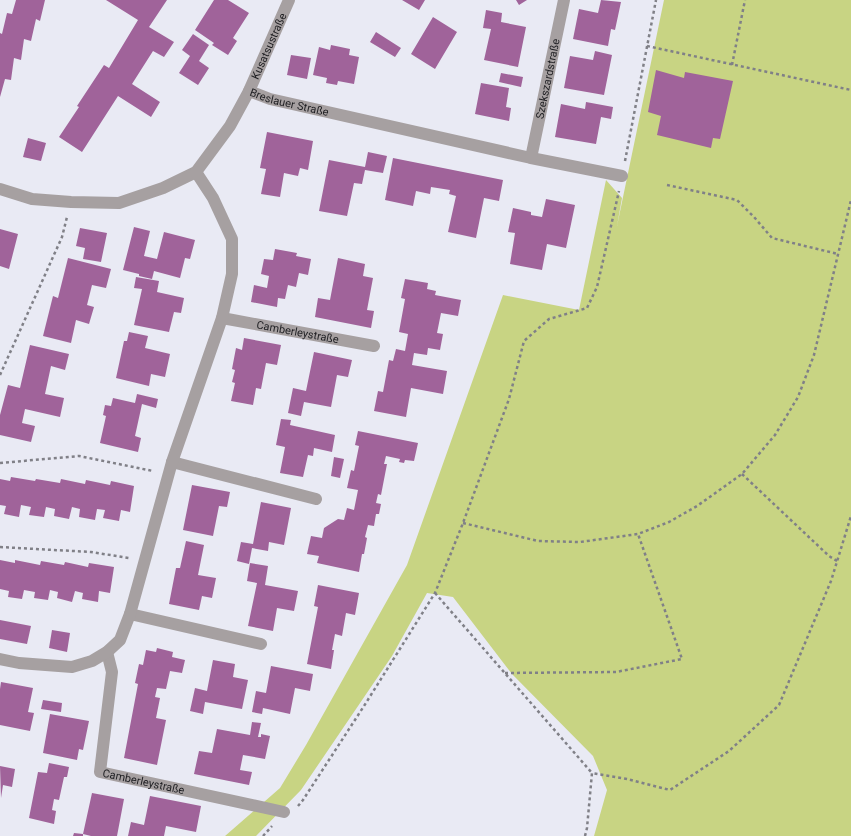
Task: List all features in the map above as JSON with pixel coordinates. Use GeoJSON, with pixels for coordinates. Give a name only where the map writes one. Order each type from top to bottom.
{"type":"FeatureCollection","features":[{"type":"Feature","properties":{"kind":"street","name":"Kusatsustraße"},"geometry":{"type":"LineString","coordinates":[[249,91],[289,0]]}},
{"type":"Feature","properties":{"kind":"street","name":"Szekszardstraße"},"geometry":{"type":"LineString","coordinates":[[531,158],[564,0]]}},
{"type":"Feature","properties":{"kind":"street","name":"Breslauer Straße"},"geometry":{"type":"LineString","coordinates":[[0,189],[32,198],[71,202],[119,203],[163,188],[196,172],[230,126],[249,91],[270,99],[531,158],[622,176]]}},
{"type":"Feature","properties":{"kind":"street"},"geometry":{"type":"LineString","coordinates":[[0,659],[19,663],[72,666],[92,661],[107,652],[120,640],[130,614],[146,561],[172,462],[222,318],[232,274],[232,239],[213,198],[196,172]]}},
{"type":"Feature","properties":{"kind":"street","name":"Camberleystraße"},"geometry":{"type":"LineString","coordinates":[[222,318],[374,346]]}},
{"type":"Feature","properties":{"kind":"street"},"geometry":{"type":"LineString","coordinates":[[172,462],[316,499]]}},
{"type":"Feature","properties":{"kind":"street"},"geometry":{"type":"LineString","coordinates":[[130,614],[261,644]]}},
{"type":"Feature","properties":{"kind":"street","name":"Camberleystraße"},"geometry":{"type":"LineString","coordinates":[[107,652],[112,672],[100,772],[284,812]]}},
{"type":"Feature","properties":{"kind":"path"},"geometry":{"type":"LineString","coordinates":[[284,812],[294,810],[304,800],[434,593],[463,523],[509,399],[524,341],[549,319],[587,308],[597,286],[622,176],[656,0]]}},
{"type":"Feature","properties":{"kind":"path"},"geometry":{"type":"LineString","coordinates":[[732,65],[745,0]]}},
{"type":"Feature","properties":{"kind":"path"},"geometry":{"type":"LineString","coordinates":[[647,46],[851,90]]}},
{"type":"Feature","properties":{"kind":"path"},"geometry":{"type":"LineString","coordinates":[[667,185],[737,200],[772,238],[838,254]]}},
{"type":"Feature","properties":{"kind":"path"},"geometry":{"type":"LineString","coordinates":[[463,523],[538,541],[580,542],[638,534],[669,522],[697,506],[742,474],[775,435],[798,397],[814,356],[851,200]]}},
{"type":"Feature","properties":{"kind":"path"},"geometry":{"type":"LineString","coordinates":[[0,375],[62,237],[71,202]]}},
{"type":"Feature","properties":{"kind":"path"},"geometry":{"type":"LineString","coordinates":[[0,463],[79,456],[169,474]]}},
{"type":"Feature","properties":{"kind":"path"},"geometry":{"type":"LineString","coordinates":[[742,474],[837,562]]}},
{"type":"Feature","properties":{"kind":"path"},"geometry":{"type":"LineString","coordinates":[[434,593],[592,773],[627,779],[670,790],[730,751],[779,705],[831,582],[851,516]]}},
{"type":"Feature","properties":{"kind":"path"},"geometry":{"type":"LineString","coordinates":[[505,673],[616,672],[682,659],[638,534]]}},
{"type":"Feature","properties":{"kind":"path"},"geometry":{"type":"LineString","coordinates":[[0,547],[91,552],[146,561]]}},
{"type":"Feature","properties":{"kind":"path"},"geometry":{"type":"LineString","coordinates":[[585,836],[592,773]]}},
{"type":"Feature","properties":{"kind":"green space"},"geometry":{"type":"Polygon","coordinates":[[[664,0],[851,0],[851,836],[594,836],[607,790],[593,756],[512,674],[453,597],[427,593],[392,656],[301,790],[256,836],[225,836],[280,788],[306,745],[407,565],[503,295],[579,310],[606,180],[622,198],[617,226],[664,0]]]}},
{"type":"Feature","properties":{"kind":"building"},"geometry":{"type":"Polygon","coordinates":[[[16,0],[45,0],[40,21],[36,19],[31,41],[24,39],[21,60],[14,58],[11,80],[5,79],[0,97],[0,33],[2,34],[7,13],[12,14],[16,0]]]}},
{"type":"Feature","properties":{"kind":"building"},"geometry":{"type":"Polygon","coordinates":[[[106,0],[167,0],[149,27],[174,42],[164,57],[153,51],[132,84],[160,102],[151,117],[118,96],[82,152],[59,137],[104,65],[109,68],[138,20],[106,0]]]}},
{"type":"Feature","properties":{"kind":"building"},"geometry":{"type":"Polygon","coordinates":[[[214,0],[228,0],[249,13],[233,38],[237,41],[228,55],[212,45],[214,43],[195,30],[214,0]]]}},
{"type":"Feature","properties":{"kind":"building"},"geometry":{"type":"Polygon","coordinates":[[[402,0],[425,0],[419,10],[402,0]]]}},
{"type":"Feature","properties":{"kind":"building"},"geometry":{"type":"Polygon","coordinates":[[[516,0],[527,0],[519,5],[516,0]]]}},
{"type":"Feature","properties":{"kind":"building"},"geometry":{"type":"Polygon","coordinates":[[[601,0],[621,2],[615,30],[611,29],[608,46],[573,39],[579,9],[598,13],[601,0]]]}},
{"type":"Feature","properties":{"kind":"building"},"geometry":{"type":"Polygon","coordinates":[[[486,10],[502,13],[501,22],[526,27],[518,67],[484,60],[491,29],[483,28],[486,10]]]}},
{"type":"Feature","properties":{"kind":"building"},"geometry":{"type":"Polygon","coordinates":[[[433,17],[457,32],[435,69],[411,54],[433,17]]]}},
{"type":"Feature","properties":{"kind":"building"},"geometry":{"type":"Polygon","coordinates":[[[376,32],[401,48],[395,57],[370,42],[376,32]]]}},
{"type":"Feature","properties":{"kind":"building"},"geometry":{"type":"Polygon","coordinates":[[[193,34],[209,45],[199,61],[209,68],[198,85],[179,73],[190,56],[182,50],[193,34]]]}},
{"type":"Feature","properties":{"kind":"building"},"geometry":{"type":"Polygon","coordinates":[[[331,45],[350,49],[349,55],[359,57],[354,84],[338,81],[337,85],[326,83],[327,78],[313,75],[319,47],[330,50],[331,45]]]}},
{"type":"Feature","properties":{"kind":"building"},"geometry":{"type":"Polygon","coordinates":[[[595,51],[612,55],[604,95],[564,88],[570,56],[593,60],[595,51]]]}},
{"type":"Feature","properties":{"kind":"building"},"geometry":{"type":"Polygon","coordinates":[[[291,55],[311,58],[307,79],[287,75],[291,55]]]}},
{"type":"Feature","properties":{"kind":"building"},"geometry":{"type":"Polygon","coordinates":[[[656,70],[684,78],[685,72],[733,81],[720,139],[713,138],[711,148],[657,135],[661,116],[648,112],[656,70]]]}},
{"type":"Feature","properties":{"kind":"building"},"geometry":{"type":"Polygon","coordinates":[[[501,73],[523,77],[521,87],[499,82],[501,73]]]}},
{"type":"Feature","properties":{"kind":"building"},"geometry":{"type":"Polygon","coordinates":[[[481,83],[509,88],[506,107],[511,108],[509,121],[475,114],[481,83]]]}},
{"type":"Feature","properties":{"kind":"building"},"geometry":{"type":"Polygon","coordinates":[[[586,102],[613,107],[611,119],[601,117],[596,144],[555,137],[561,104],[585,109],[586,102]]]}},
{"type":"Feature","properties":{"kind":"building"},"geometry":{"type":"Polygon","coordinates":[[[267,132],[313,141],[308,170],[300,168],[298,176],[284,173],[280,197],[261,194],[266,169],[260,168],[267,132]]]}},
{"type":"Feature","properties":{"kind":"building"},"geometry":{"type":"Polygon","coordinates":[[[28,138],[46,143],[41,161],[23,157],[28,138]]]}},
{"type":"Feature","properties":{"kind":"building"},"geometry":{"type":"Polygon","coordinates":[[[368,152],[387,156],[383,173],[365,170],[362,184],[354,183],[347,216],[319,211],[329,160],[365,167],[368,152]]]}},
{"type":"Feature","properties":{"kind":"building"},"geometry":{"type":"Polygon","coordinates":[[[393,158],[503,180],[499,201],[484,198],[476,238],[448,232],[456,196],[449,194],[450,190],[431,187],[430,194],[416,191],[413,206],[385,200],[393,158]]]}},
{"type":"Feature","properties":{"kind":"building"},"geometry":{"type":"Polygon","coordinates":[[[546,199],[575,205],[566,248],[547,244],[542,270],[510,264],[515,233],[508,232],[513,208],[531,212],[531,215],[542,217],[546,199]]]}},
{"type":"Feature","properties":{"kind":"building"},"geometry":{"type":"Polygon","coordinates":[[[134,227],[150,231],[144,256],[157,259],[164,232],[195,240],[190,259],[185,258],[180,278],[154,271],[152,279],[123,270],[134,227]]]}},
{"type":"Feature","properties":{"kind":"building"},"geometry":{"type":"Polygon","coordinates":[[[80,228],[107,233],[101,262],[83,259],[85,248],[76,246],[80,228]]]}},
{"type":"Feature","properties":{"kind":"building"},"geometry":{"type":"Polygon","coordinates":[[[0,229],[18,234],[9,269],[0,266],[0,229]]]}},
{"type":"Feature","properties":{"kind":"building"},"geometry":{"type":"Polygon","coordinates":[[[275,249],[297,253],[296,256],[311,259],[308,275],[299,273],[296,287],[288,285],[285,299],[278,298],[277,307],[251,302],[254,285],[267,288],[269,276],[261,274],[264,259],[273,260],[275,249]]]}},
{"type":"Feature","properties":{"kind":"building"},"geometry":{"type":"Polygon","coordinates":[[[68,258],[111,269],[106,288],[92,285],[87,305],[94,307],[89,324],[76,320],[71,343],[43,336],[53,296],[58,298],[68,258]]]}},
{"type":"Feature","properties":{"kind":"building"},"geometry":{"type":"Polygon","coordinates":[[[338,258],[365,264],[363,276],[373,278],[367,310],[374,311],[371,328],[315,317],[318,298],[330,300],[338,258]]]}},
{"type":"Feature","properties":{"kind":"building"},"geometry":{"type":"Polygon","coordinates":[[[136,277],[159,281],[157,292],[184,298],[181,313],[174,312],[169,332],[134,325],[142,289],[134,288],[136,277]]]}},
{"type":"Feature","properties":{"kind":"building"},"geometry":{"type":"Polygon","coordinates":[[[405,279],[428,283],[427,289],[436,291],[435,295],[461,300],[458,316],[441,313],[437,333],[443,334],[440,350],[428,348],[427,355],[414,353],[412,365],[447,371],[443,394],[411,388],[406,417],[374,411],[378,391],[383,392],[389,360],[393,361],[396,349],[405,351],[408,334],[399,332],[405,299],[401,298],[405,279]]]}},
{"type":"Feature","properties":{"kind":"building"},"geometry":{"type":"Polygon","coordinates":[[[129,332],[148,336],[145,348],[170,354],[165,377],[151,374],[149,386],[116,378],[124,341],[127,341],[129,332]]]}},
{"type":"Feature","properties":{"kind":"building"},"geometry":{"type":"Polygon","coordinates":[[[244,338],[281,345],[277,365],[266,363],[261,389],[256,388],[253,405],[231,401],[235,383],[232,382],[235,370],[232,369],[236,348],[242,350],[244,338]]]}},
{"type":"Feature","properties":{"kind":"building"},"geometry":{"type":"Polygon","coordinates":[[[30,345],[69,354],[65,370],[51,366],[45,394],[64,398],[60,417],[25,409],[22,423],[35,426],[31,442],[0,435],[0,415],[8,385],[20,388],[30,345]]]}},
{"type":"Feature","properties":{"kind":"building"},"geometry":{"type":"Polygon","coordinates":[[[314,352],[352,360],[348,377],[337,375],[331,407],[304,402],[301,416],[288,413],[293,388],[306,391],[314,352]]]}},
{"type":"Feature","properties":{"kind":"building"},"geometry":{"type":"Polygon","coordinates":[[[137,394],[158,399],[156,408],[142,404],[135,436],[141,438],[138,452],[100,443],[106,416],[103,415],[105,405],[111,406],[113,398],[135,403],[137,394]]]}},
{"type":"Feature","properties":{"kind":"building"},"geometry":{"type":"Polygon","coordinates":[[[281,419],[291,420],[290,425],[335,435],[332,452],[314,448],[313,456],[308,455],[303,477],[280,473],[285,447],[276,445],[281,419]]]}},
{"type":"Feature","properties":{"kind":"building"},"geometry":{"type":"Polygon","coordinates":[[[358,431],[418,443],[414,461],[405,460],[404,463],[399,462],[400,459],[386,456],[384,464],[387,464],[381,495],[378,494],[376,503],[381,504],[379,514],[376,514],[374,526],[368,525],[365,537],[367,538],[364,554],[362,554],[359,572],[317,563],[319,556],[307,554],[311,536],[322,538],[324,528],[338,519],[344,520],[347,508],[354,510],[358,490],[347,488],[351,470],[354,471],[359,446],[355,445],[358,431]]]}},
{"type":"Feature","properties":{"kind":"building"},"geometry":{"type":"Polygon","coordinates":[[[334,457],[344,459],[340,478],[331,476],[334,457]]]}},
{"type":"Feature","properties":{"kind":"building"},"geometry":{"type":"Polygon","coordinates":[[[11,477],[60,483],[61,479],[85,484],[86,480],[110,485],[111,481],[134,486],[130,512],[121,510],[119,521],[103,518],[105,510],[97,509],[95,520],[79,517],[80,509],[72,507],[69,519],[54,516],[55,509],[46,507],[44,517],[29,515],[31,507],[21,505],[19,517],[4,514],[6,506],[0,505],[0,479],[10,481],[11,477]]]}},
{"type":"Feature","properties":{"kind":"building"},"geometry":{"type":"Polygon","coordinates":[[[192,485],[230,492],[227,507],[219,506],[213,536],[183,530],[192,485]]]}},
{"type":"Feature","properties":{"kind":"building"},"geometry":{"type":"Polygon","coordinates":[[[261,502],[291,508],[284,545],[269,542],[268,551],[252,548],[249,564],[237,561],[241,542],[253,544],[261,502]]]}},
{"type":"Feature","properties":{"kind":"building"},"geometry":{"type":"Polygon","coordinates":[[[186,541],[204,545],[198,575],[216,578],[212,598],[202,596],[199,610],[169,604],[176,568],[180,568],[186,541]]]}},
{"type":"Feature","properties":{"kind":"building"},"geometry":{"type":"Polygon","coordinates":[[[0,560],[15,563],[15,560],[40,565],[41,561],[64,565],[65,562],[88,567],[89,563],[114,567],[110,593],[99,591],[98,602],[82,599],[83,593],[75,591],[72,602],[57,598],[58,592],[50,590],[48,600],[34,598],[35,592],[24,590],[22,599],[8,597],[9,591],[0,589],[0,560]]]}},
{"type":"Feature","properties":{"kind":"building"},"geometry":{"type":"Polygon","coordinates":[[[250,563],[268,566],[265,585],[298,591],[294,611],[277,608],[273,631],[248,626],[257,583],[247,581],[250,563]]]}},
{"type":"Feature","properties":{"kind":"building"},"geometry":{"type":"Polygon","coordinates":[[[318,585],[359,593],[355,615],[346,613],[342,636],[335,634],[331,669],[307,664],[318,607],[314,606],[318,585]]]}},
{"type":"Feature","properties":{"kind":"building"},"geometry":{"type":"Polygon","coordinates":[[[0,620],[31,626],[27,644],[0,639],[0,620]]]}},
{"type":"Feature","properties":{"kind":"building"},"geometry":{"type":"Polygon","coordinates":[[[52,630],[70,633],[67,652],[49,648],[52,630]]]}},
{"type":"Feature","properties":{"kind":"building"},"geometry":{"type":"Polygon","coordinates":[[[157,648],[173,652],[172,657],[185,660],[182,673],[170,671],[166,689],[157,688],[155,697],[160,698],[156,718],[166,720],[157,765],[124,758],[138,684],[135,683],[139,664],[143,665],[146,650],[156,652],[157,648]]]}},
{"type":"Feature","properties":{"kind":"building"},"geometry":{"type":"Polygon","coordinates":[[[213,660],[235,664],[233,677],[248,680],[242,709],[205,702],[203,714],[190,711],[195,688],[207,691],[213,660]]]}},
{"type":"Feature","properties":{"kind":"building"},"geometry":{"type":"Polygon","coordinates":[[[271,666],[313,674],[310,691],[295,688],[290,714],[263,708],[262,714],[252,712],[256,691],[266,693],[271,666]]]}},
{"type":"Feature","properties":{"kind":"building"},"geometry":{"type":"Polygon","coordinates":[[[1,682],[33,688],[28,712],[34,713],[30,731],[0,725],[1,682]]]}},
{"type":"Feature","properties":{"kind":"building"},"geometry":{"type":"Polygon","coordinates":[[[43,700],[62,703],[61,712],[41,709],[43,700]]]}},
{"type":"Feature","properties":{"kind":"building"},"geometry":{"type":"Polygon","coordinates":[[[50,714],[89,721],[83,750],[79,749],[77,760],[43,753],[50,714]]]}},
{"type":"Feature","properties":{"kind":"building"},"geometry":{"type":"Polygon","coordinates":[[[252,722],[261,723],[258,737],[261,737],[261,734],[270,736],[265,759],[243,755],[240,770],[252,772],[249,785],[194,774],[199,751],[212,753],[217,729],[250,735],[252,722]]]}},
{"type":"Feature","properties":{"kind":"building"},"geometry":{"type":"Polygon","coordinates":[[[49,763],[69,767],[67,777],[64,777],[59,800],[54,799],[52,810],[56,811],[54,824],[29,818],[38,772],[47,773],[49,763]]]}},
{"type":"Feature","properties":{"kind":"building"},"geometry":{"type":"Polygon","coordinates":[[[0,766],[15,769],[12,787],[3,785],[1,798],[0,766]]]}},
{"type":"Feature","properties":{"kind":"building"},"geometry":{"type":"Polygon","coordinates":[[[92,793],[124,799],[117,836],[91,836],[83,834],[92,793]]]}},
{"type":"Feature","properties":{"kind":"building"},"geometry":{"type":"Polygon","coordinates":[[[150,796],[201,806],[196,832],[166,826],[164,836],[128,836],[131,822],[144,825],[150,796]]]}},
{"type":"Feature","properties":{"kind":"building"},"geometry":{"type":"Polygon","coordinates":[[[74,833],[83,834],[83,836],[73,836],[74,833]]]}}]}
